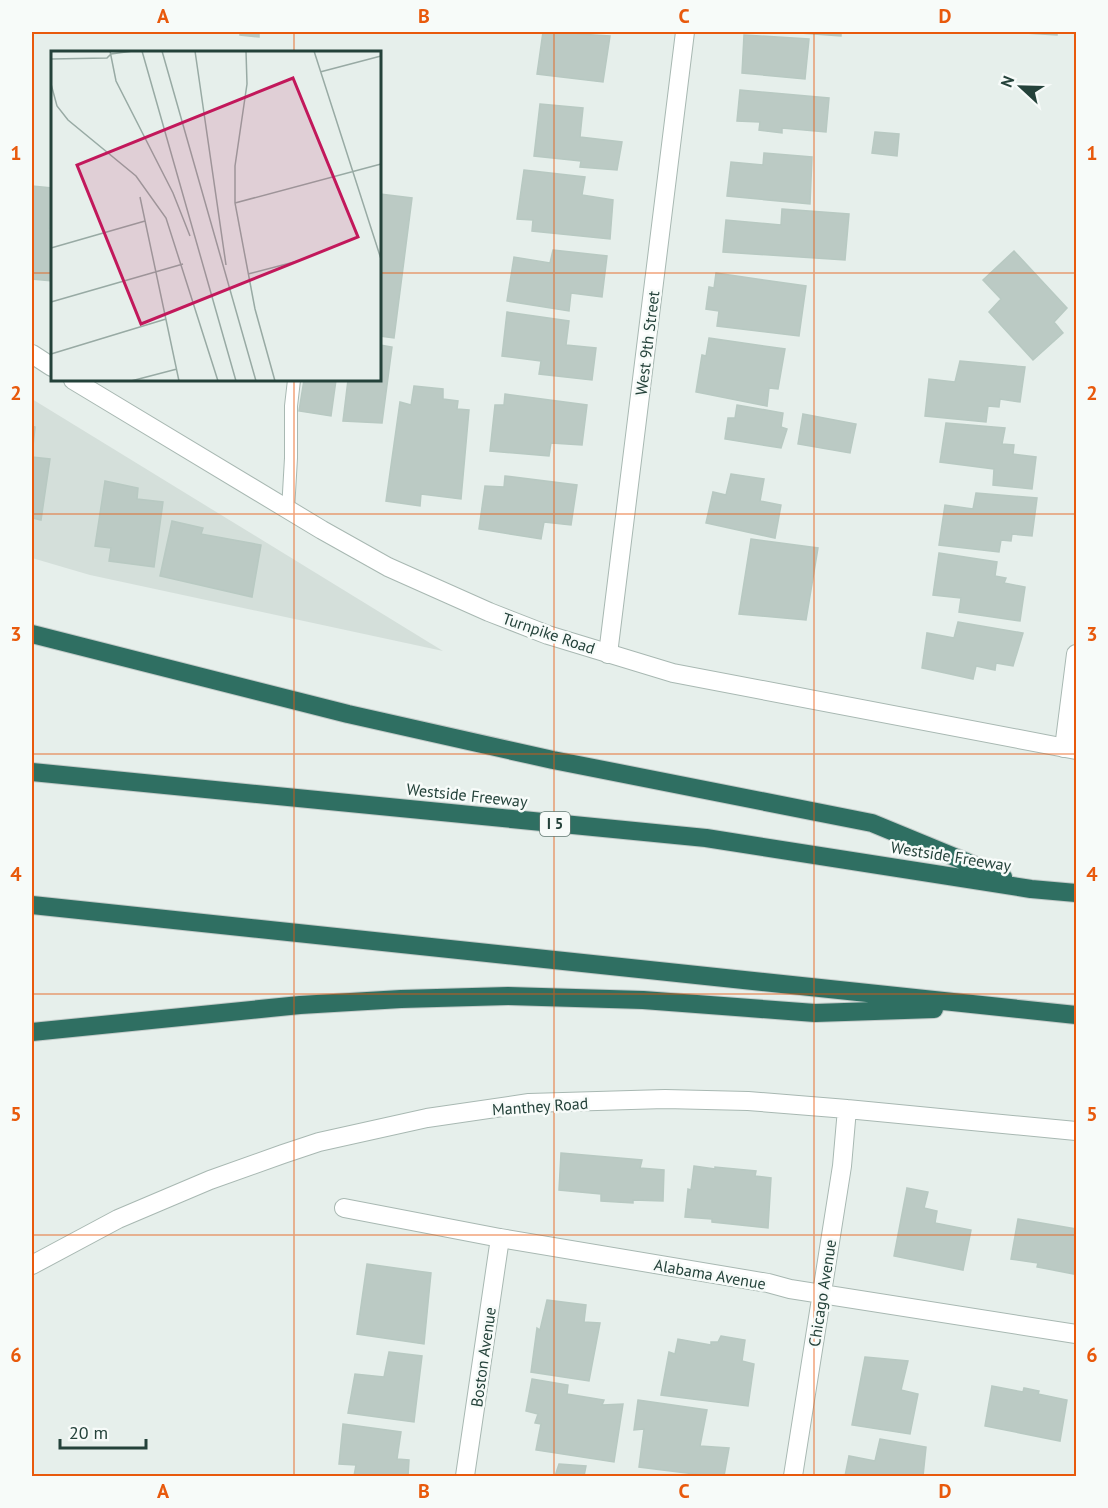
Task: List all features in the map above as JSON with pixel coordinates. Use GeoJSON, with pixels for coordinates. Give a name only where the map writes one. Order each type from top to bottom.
{"type":"FeatureCollection","features":[{"type":"Feature","properties":{"kind":"highway"},"geometry":{"type":"LineString","coordinates":[[32,634],[348,714],[553,760],[872,823],[1031,889]]}},
{"type":"Feature","properties":{"kind":"highway","name":"Westside Freeway"},"geometry":{"type":"LineString","coordinates":[[32,772],[706,838],[1031,889],[1077,893]]}},
{"type":"Feature","properties":{"kind":"highway"},"geometry":{"type":"LineString","coordinates":[[32,904],[1077,1015]]}},
{"type":"Feature","properties":{"kind":"highway"},"geometry":{"type":"LineString","coordinates":[[32,1032],[300,1005],[460,997],[643,1000],[815,1013],[1004,1007]]}},
{"type":"Feature","properties":{"kind":"street","name":"West 9th Street"},"geometry":{"type":"LineString","coordinates":[[608,654],[685,32]]}},
{"type":"Feature","properties":{"kind":"street"},"geometry":{"type":"LineString","coordinates":[[32,354],[51,366]]}},
{"type":"Feature","properties":{"kind":"street","name":"Turnpike Road"},"geometry":{"type":"LineString","coordinates":[[75,381],[288,510],[388,567],[489,612],[548,635],[673,673],[1071,749]]}},
{"type":"Feature","properties":{"kind":"street"},"geometry":{"type":"LineString","coordinates":[[1071,749],[1077,654]]}},
{"type":"Feature","properties":{"kind":"street","name":"Manthey Road"},"geometry":{"type":"LineString","coordinates":[[32,1265],[118,1219],[210,1180],[283,1154],[320,1142],[427,1118],[529,1103],[665,1099],[748,1101],[1077,1131]]}},
{"type":"Feature","properties":{"kind":"street","name":"Chicago Avenue"},"geometry":{"type":"LineString","coordinates":[[793,1476],[842,1166],[847,1109]]}},
{"type":"Feature","properties":{"kind":"street","name":"Alabama Avenue"},"geometry":{"type":"LineString","coordinates":[[344,1208],[500,1238],[1077,1334]]}},
{"type":"Feature","properties":{"kind":"street","name":"Boston Avenue"},"geometry":{"type":"LineString","coordinates":[[465,1476],[500,1238]]}},
{"type":"Feature","properties":{"kind":"lane"},"geometry":{"type":"LineString","coordinates":[[288,510],[294,381]]}},
{"type":"Feature","properties":{"kind":"shaded area"},"geometry":{"type":"Polygon","coordinates":[[[32,399],[443,651],[90,575],[32,558],[32,399]]]}},
{"type":"Feature","properties":{"kind":"building"},"geometry":{"type":"Polygon","coordinates":[[[240,32],[259,32],[259,37],[240,35],[240,32]]]}},
{"type":"Feature","properties":{"kind":"building"},"geometry":{"type":"Polygon","coordinates":[[[543,32],[578,32],[578,34],[610,36],[603,82],[537,74],[543,32]]]}},
{"type":"Feature","properties":{"kind":"building"},"geometry":{"type":"Polygon","coordinates":[[[786,32],[841,32],[841,36],[786,32]]]}},
{"type":"Feature","properties":{"kind":"building"},"geometry":{"type":"Polygon","coordinates":[[[1006,32],[1057,32],[1057,35],[1006,32]]]}},
{"type":"Feature","properties":{"kind":"building"},"geometry":{"type":"Polygon","coordinates":[[[744,35],[809,39],[805,79],[742,73],[744,35]]]}},
{"type":"Feature","properties":{"kind":"building"},"geometry":{"type":"Polygon","coordinates":[[[740,90],[829,98],[826,132],[782,128],[782,133],[759,130],[760,122],[737,121],[740,90]]]}},
{"type":"Feature","properties":{"kind":"building"},"geometry":{"type":"Polygon","coordinates":[[[540,104],[583,108],[580,137],[622,142],[617,170],[580,167],[581,161],[534,156],[540,104]]]}},
{"type":"Feature","properties":{"kind":"building"},"geometry":{"type":"Polygon","coordinates":[[[875,132],[899,134],[897,156],[872,153],[875,132]]]}},
{"type":"Feature","properties":{"kind":"building"},"geometry":{"type":"Polygon","coordinates":[[[764,153],[812,157],[810,204],[727,196],[731,162],[763,165],[764,153]]]}},
{"type":"Feature","properties":{"kind":"building"},"geometry":{"type":"Polygon","coordinates":[[[524,170],[585,177],[582,195],[613,200],[610,239],[532,231],[533,220],[517,219],[524,170]]]}},
{"type":"Feature","properties":{"kind":"building"},"geometry":{"type":"Polygon","coordinates":[[[32,186],[51,188],[49,228],[51,228],[51,281],[32,279],[32,186]]]}},
{"type":"Feature","properties":{"kind":"building"},"geometry":{"type":"Polygon","coordinates":[[[381,194],[412,198],[394,338],[381,336],[381,194]]]}},
{"type":"Feature","properties":{"kind":"building"},"geometry":{"type":"Polygon","coordinates":[[[782,209],[849,214],[845,260],[723,252],[726,220],[781,225],[782,209]]]}},
{"type":"Feature","properties":{"kind":"building"},"geometry":{"type":"Polygon","coordinates":[[[553,250],[607,256],[602,297],[571,293],[569,311],[507,301],[514,257],[550,263],[553,250]]]}},
{"type":"Feature","properties":{"kind":"building"},"geometry":{"type":"Polygon","coordinates":[[[1014,251],[1067,308],[1054,322],[1063,333],[1033,360],[989,312],[1001,299],[983,280],[1014,251]]]}},
{"type":"Feature","properties":{"kind":"building"},"geometry":{"type":"Polygon","coordinates":[[[716,273],[806,286],[799,336],[717,326],[719,311],[706,309],[709,287],[714,288],[716,273]]]}},
{"type":"Feature","properties":{"kind":"building"},"geometry":{"type":"Polygon","coordinates":[[[507,312],[569,321],[566,345],[596,348],[592,380],[539,374],[541,361],[502,356],[507,312]]]}},
{"type":"Feature","properties":{"kind":"building"},"geometry":{"type":"Polygon","coordinates":[[[709,338],[785,349],[778,389],[769,388],[767,406],[696,392],[702,355],[706,356],[709,338]]]}},
{"type":"Feature","properties":{"kind":"building"},"geometry":{"type":"Polygon","coordinates":[[[381,345],[392,347],[382,423],[343,421],[348,381],[381,381],[381,345]]]}},
{"type":"Feature","properties":{"kind":"building"},"geometry":{"type":"Polygon","coordinates":[[[960,361],[1025,367],[1020,402],[1000,399],[999,407],[988,406],[986,422],[925,416],[929,379],[955,382],[960,361]]]}},
{"type":"Feature","properties":{"kind":"building"},"geometry":{"type":"Polygon","coordinates":[[[304,381],[336,381],[331,416],[299,411],[304,381]]]}},
{"type":"Feature","properties":{"kind":"building"},"geometry":{"type":"Polygon","coordinates":[[[414,386],[443,389],[443,399],[458,401],[457,409],[469,410],[461,499],[421,494],[420,506],[386,501],[400,402],[411,405],[414,386]]]}},
{"type":"Feature","properties":{"kind":"building"},"geometry":{"type":"Polygon","coordinates":[[[505,394],[587,405],[582,445],[551,443],[549,456],[490,451],[495,405],[504,405],[505,394]]]}},
{"type":"Feature","properties":{"kind":"building"},"geometry":{"type":"Polygon","coordinates":[[[737,405],[783,413],[781,427],[787,429],[781,448],[725,439],[728,418],[735,418],[737,405]]]}},
{"type":"Feature","properties":{"kind":"building"},"geometry":{"type":"Polygon","coordinates":[[[803,414],[856,424],[850,453],[798,444],[803,414]]]}},
{"type":"Feature","properties":{"kind":"building"},"geometry":{"type":"Polygon","coordinates":[[[946,423],[1005,428],[1002,444],[1014,445],[1013,454],[1036,457],[1032,489],[993,485],[994,469],[940,462],[946,423]]]}},
{"type":"Feature","properties":{"kind":"building"},"geometry":{"type":"Polygon","coordinates":[[[32,426],[35,427],[32,456],[32,426]]]}},
{"type":"Feature","properties":{"kind":"building"},"geometry":{"type":"Polygon","coordinates":[[[32,457],[50,459],[41,520],[32,518],[32,457]]]}},
{"type":"Feature","properties":{"kind":"building"},"geometry":{"type":"Polygon","coordinates":[[[731,474],[764,479],[760,501],[781,505],[775,538],[706,523],[713,492],[726,495],[731,474]]]}},
{"type":"Feature","properties":{"kind":"building"},"geometry":{"type":"Polygon","coordinates":[[[505,476],[577,485],[571,525],[544,522],[541,539],[479,529],[485,486],[504,487],[505,476]]]}},
{"type":"Feature","properties":{"kind":"building"},"geometry":{"type":"Polygon","coordinates":[[[105,481],[138,488],[137,499],[163,502],[154,567],[109,561],[111,548],[95,546],[105,481]]]}},
{"type":"Feature","properties":{"kind":"building"},"geometry":{"type":"Polygon","coordinates":[[[976,493],[1037,498],[1032,536],[1012,534],[1011,541],[1001,540],[999,552],[939,545],[945,505],[973,509],[976,493]]]}},
{"type":"Feature","properties":{"kind":"building"},"geometry":{"type":"Polygon","coordinates":[[[172,521],[203,528],[201,534],[261,545],[252,597],[160,576],[172,521]]]}},
{"type":"Feature","properties":{"kind":"building"},"geometry":{"type":"Polygon","coordinates":[[[751,539],[818,548],[806,620],[739,614],[751,539]]]}},
{"type":"Feature","properties":{"kind":"building"},"geometry":{"type":"Polygon","coordinates":[[[939,553],[997,562],[995,576],[1006,578],[1004,583],[1025,587],[1020,621],[959,612],[961,598],[933,595],[939,553]]]}},
{"type":"Feature","properties":{"kind":"building"},"geometry":{"type":"Polygon","coordinates":[[[958,622],[1023,633],[1013,666],[996,663],[995,670],[976,666],[973,679],[922,668],[927,633],[954,638],[958,622]]]}},
{"type":"Feature","properties":{"kind":"building"},"geometry":{"type":"Polygon","coordinates":[[[561,1153],[642,1160],[640,1168],[664,1170],[663,1201],[633,1200],[633,1203],[601,1201],[601,1194],[559,1190],[561,1153]]]}},
{"type":"Feature","properties":{"kind":"building"},"geometry":{"type":"Polygon","coordinates":[[[694,1166],[756,1171],[755,1176],[771,1178],[768,1228],[685,1217],[688,1189],[691,1190],[694,1166]]]}},
{"type":"Feature","properties":{"kind":"building"},"geometry":{"type":"Polygon","coordinates":[[[907,1188],[928,1192],[924,1208],[937,1211],[935,1223],[971,1230],[963,1270],[894,1256],[907,1188]]]}},
{"type":"Feature","properties":{"kind":"building"},"geometry":{"type":"Polygon","coordinates":[[[1018,1219],[1076,1229],[1076,1271],[1074,1274],[1037,1267],[1038,1263],[1011,1259],[1018,1219]]]}},
{"type":"Feature","properties":{"kind":"building"},"geometry":{"type":"Polygon","coordinates":[[[367,1264],[431,1273],[424,1344],[357,1334],[367,1264]]]}},
{"type":"Feature","properties":{"kind":"building"},"geometry":{"type":"Polygon","coordinates":[[[547,1300],[586,1305],[584,1322],[600,1323],[589,1381],[531,1372],[537,1328],[540,1330],[547,1300]]]}},
{"type":"Feature","properties":{"kind":"building"},"geometry":{"type":"Polygon","coordinates":[[[721,1336],[745,1340],[742,1361],[754,1364],[748,1406],[661,1395],[669,1352],[675,1354],[678,1339],[711,1345],[711,1342],[718,1342],[721,1336]]]}},
{"type":"Feature","properties":{"kind":"building"},"geometry":{"type":"Polygon","coordinates":[[[389,1352],[422,1356],[414,1422],[348,1413],[355,1374],[384,1377],[389,1352]]]}},
{"type":"Feature","properties":{"kind":"building"},"geometry":{"type":"Polygon","coordinates":[[[865,1357],[908,1361],[901,1390],[918,1394],[910,1434],[852,1425],[865,1357]]]}},
{"type":"Feature","properties":{"kind":"building"},"geometry":{"type":"Polygon","coordinates":[[[532,1379],[568,1385],[567,1394],[604,1400],[602,1405],[623,1404],[614,1462],[536,1450],[541,1424],[535,1423],[538,1414],[526,1411],[532,1379]]]}},
{"type":"Feature","properties":{"kind":"building"},"geometry":{"type":"Polygon","coordinates":[[[992,1386],[1023,1392],[1024,1388],[1039,1391],[1038,1394],[1067,1400],[1060,1441],[985,1426],[992,1386]]]}},
{"type":"Feature","properties":{"kind":"building"},"geometry":{"type":"Polygon","coordinates":[[[638,1400],[707,1410],[700,1446],[729,1448],[724,1476],[639,1467],[644,1429],[634,1430],[638,1400]]]}},
{"type":"Feature","properties":{"kind":"building"},"geometry":{"type":"Polygon","coordinates":[[[343,1424],[401,1432],[397,1459],[409,1460],[408,1476],[354,1476],[356,1465],[339,1464],[343,1424]]]}},
{"type":"Feature","properties":{"kind":"building"},"geometry":{"type":"Polygon","coordinates":[[[880,1439],[926,1447],[923,1476],[845,1476],[849,1456],[875,1461],[880,1439]]]}},
{"type":"Feature","properties":{"kind":"building"},"geometry":{"type":"Polygon","coordinates":[[[559,1464],[586,1466],[584,1476],[555,1476],[559,1464]]]}}]}
